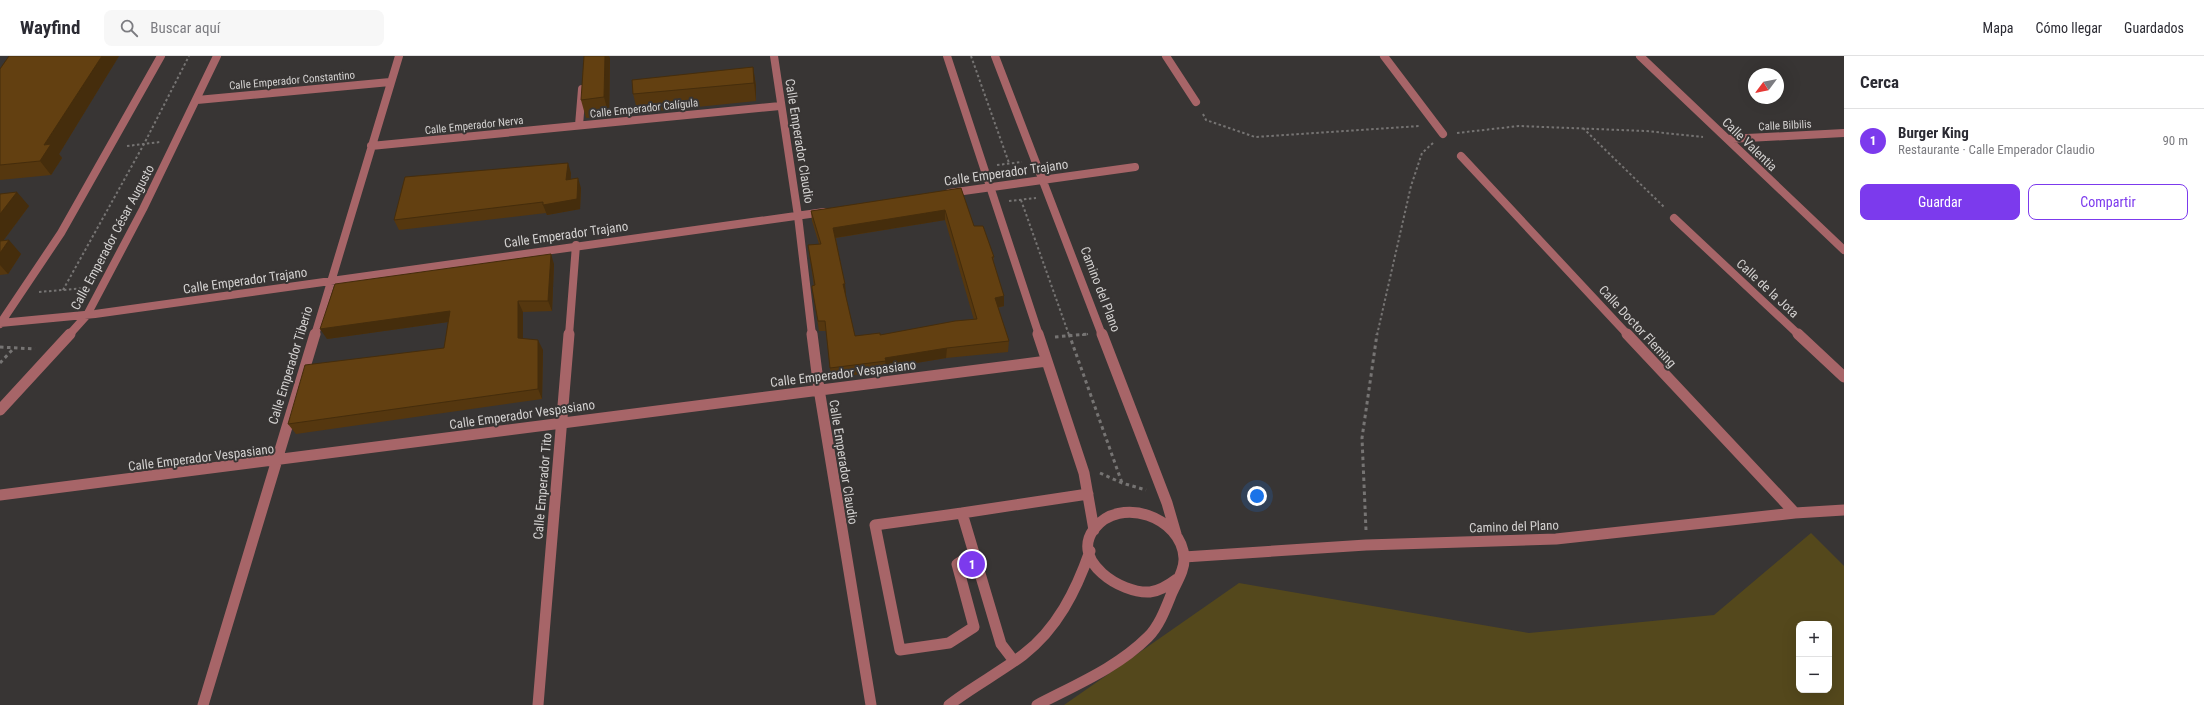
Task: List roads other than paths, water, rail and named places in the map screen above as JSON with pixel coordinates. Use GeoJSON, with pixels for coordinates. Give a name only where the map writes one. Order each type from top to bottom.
{"type":"FeatureCollection","features":[{"type":"Feature","properties":{"kind":"street"},"geometry":{"type":"LineString","coordinates":[[0,323],[61,233],[111,148],[161,56]]}},
{"type":"Feature","properties":{"kind":"street","name":"Calle Emperador César Augusto"},"geometry":{"type":"LineString","coordinates":[[0,410],[87,315],[178,140],[217,56]]}},
{"type":"Feature","properties":{"kind":"street","name":"Calle Emperador Tiberio"},"geometry":{"type":"LineString","coordinates":[[203,705],[329,281],[399,56]]}},
{"type":"Feature","properties":{"kind":"street","name":"Calle Emperador Claudio"},"geometry":{"type":"LineString","coordinates":[[774,56],[780,106],[798,216],[819,389],[871,705]]}},
{"type":"Feature","properties":{"kind":"street"},"geometry":{"type":"LineString","coordinates":[[947,56],[991,186],[1084,474],[1094,530]]}},
{"type":"Feature","properties":{"kind":"street","name":"Camino del Plano"},"geometry":{"type":"LineString","coordinates":[[995,56],[1051,196],[1164,495],[1176,534]]}},
{"type":"Feature","properties":{"kind":"street"},"geometry":{"type":"LineString","coordinates":[[1166,56],[1196,102]]}},
{"type":"Feature","properties":{"kind":"street"},"geometry":{"type":"LineString","coordinates":[[1384,56],[1443,134]]}},
{"type":"Feature","properties":{"kind":"street","name":"Calle Valentia"},"geometry":{"type":"LineString","coordinates":[[1640,56],[1844,250]]}},
{"type":"Feature","properties":{"kind":"street","name":"Calle Emperador Calígula"},"geometry":{"type":"LineString","coordinates":[[583,79],[579,125],[780,106]]}},
{"type":"Feature","properties":{"kind":"street","name":"Calle Emperador Constantino"},"geometry":{"type":"LineString","coordinates":[[197,100],[390,82]]}},
{"type":"Feature","properties":{"kind":"street","name":"Calle Emperador Nerva"},"geometry":{"type":"LineString","coordinates":[[371,146],[579,125]]}},
{"type":"Feature","properties":{"kind":"street","name":"Calle Bilbilis"},"geometry":{"type":"LineString","coordinates":[[1728,139],[1844,133]]}},
{"type":"Feature","properties":{"kind":"street","name":"Calle Doctor Fleming"},"geometry":{"type":"LineString","coordinates":[[1461,156],[1795,513]]}},
{"type":"Feature","properties":{"kind":"street","name":"Calle Emperador Trajano"},"geometry":{"type":"LineString","coordinates":[[937,194],[1135,167]]}},
{"type":"Feature","properties":{"kind":"street","name":"Calle Emperador Trajano"},"geometry":{"type":"LineString","coordinates":[[0,323],[87,315],[576,245],[835,210]]}},
{"type":"Feature","properties":{"kind":"street","name":"Calle de la Jota"},"geometry":{"type":"LineString","coordinates":[[1674,218],[1844,377]]}},
{"type":"Feature","properties":{"kind":"street","name":"Calle Emperador Tito"},"geometry":{"type":"LineString","coordinates":[[538,705],[576,245]]}},
{"type":"Feature","properties":{"kind":"street","name":"Calle Emperador Vespasiano"},"geometry":{"type":"LineString","coordinates":[[0,495],[275,462],[819,389],[1047,361]]}},
{"type":"Feature","properties":{"kind":"street"},"geometry":{"type":"LineString","coordinates":[[974,553],[957,564],[974,627],[949,643],[900,650],[875,525],[1088,494]]}},
{"type":"Feature","properties":{"kind":"street","name":"Camino del Plano"},"geometry":{"type":"LineString","coordinates":[[1184,557],[1366,545],[1556,539],[1795,513],[1844,510]]}},
{"type":"Feature","properties":{"kind":"street"},"geometry":{"type":"LineString","coordinates":[[1037,705],[1126,656],[1148,637],[1166,610],[1181,572],[1184,557],[1182,545],[1176,534],[1166,524],[1154,517],[1133,512],[1113,514],[1102,521],[1094,530],[1090,543],[1090,551],[1094,565],[1104,577],[1118,587],[1134,592],[1150,592],[1165,588],[1177,579]]}},
{"type":"Feature","properties":{"kind":"street"},"geometry":{"type":"LineString","coordinates":[[962,513],[1001,644],[1014,661]]}},
{"type":"Feature","properties":{"kind":"street"},"geometry":{"type":"LineString","coordinates":[[949,705],[1014,661],[1040,640],[1054,622],[1077,584],[1090,551]]}},
{"type":"Feature","properties":{"kind":"place","name":"Burger King"},"geometry":{"type":"Point","coordinates":[972,564]}}]}
